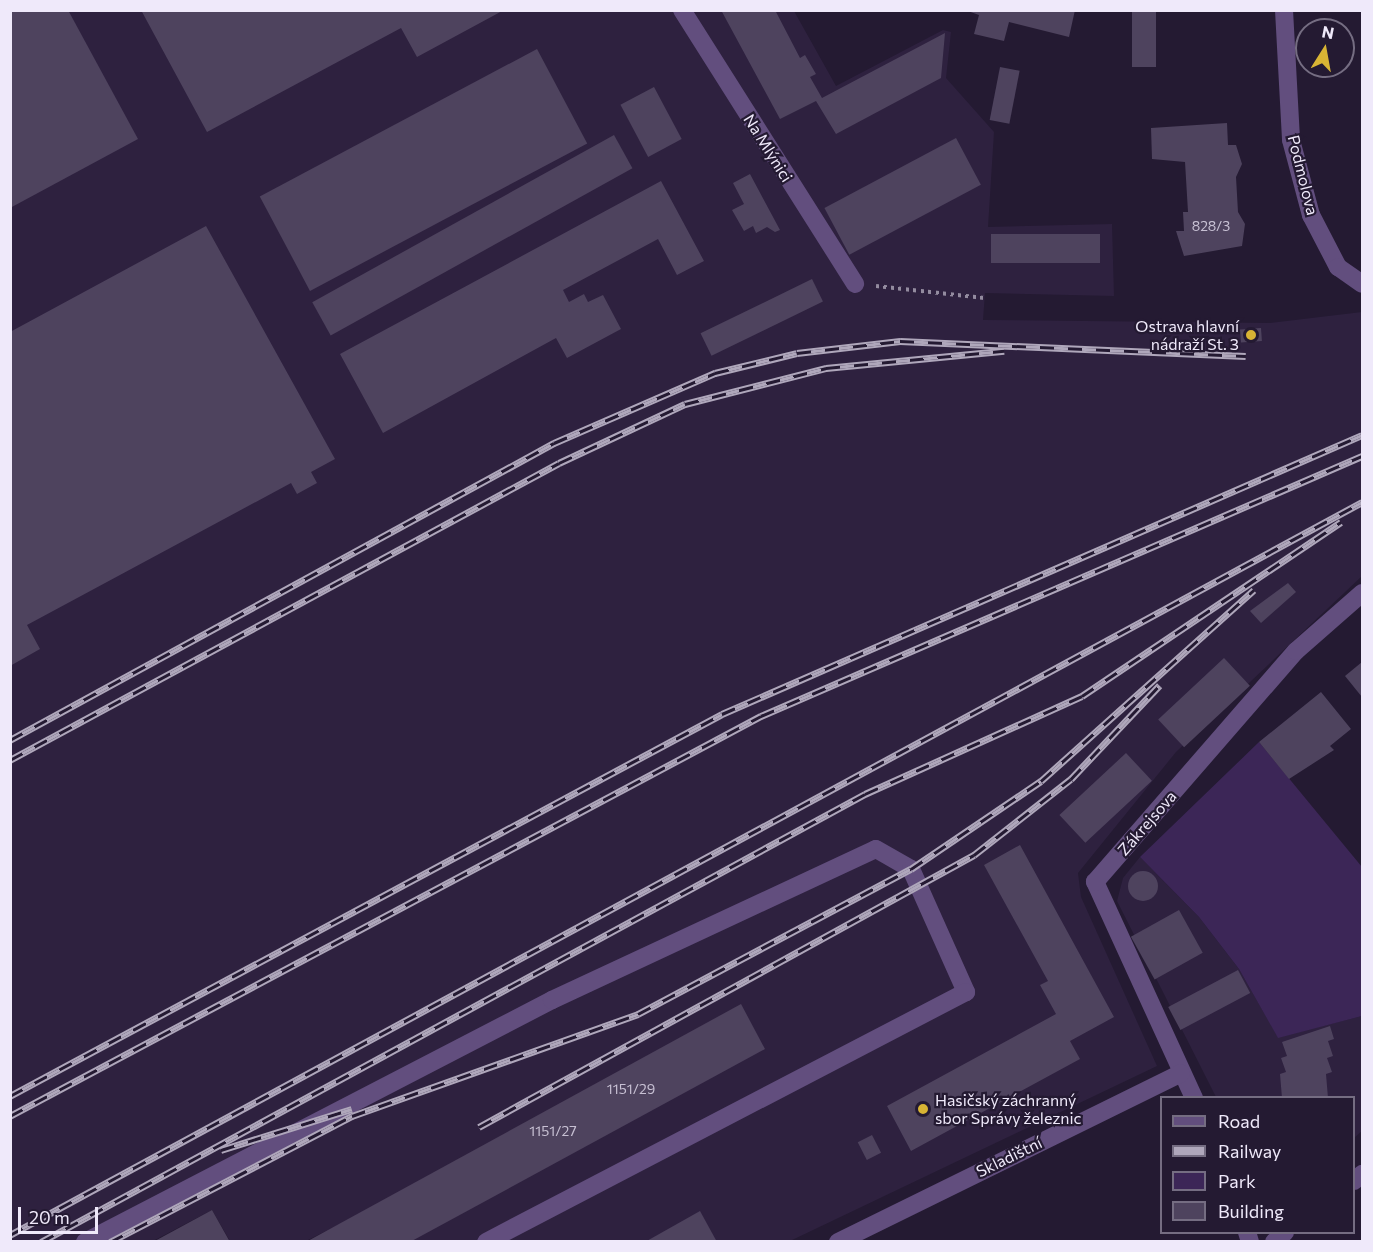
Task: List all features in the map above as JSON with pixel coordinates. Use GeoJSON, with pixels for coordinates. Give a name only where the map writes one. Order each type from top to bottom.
{"type":"FeatureCollection","features":[{"type":"Feature","properties":{"kind":"street","name":"Na Mlýnici"},"geometry":{"type":"LineString","coordinates":[[682,10],[855,284]]}},
{"type":"Feature","properties":{"kind":"street","name":"Podmolova"},"geometry":{"type":"LineString","coordinates":[[1284,10],[1291,140],[1311,215],[1338,267],[1362,284]]}},
{"type":"Feature","properties":{"kind":"street","name":"Zákrejsova"},"geometry":{"type":"LineString","coordinates":[[1193,1096],[1095,882],[1296,651],[1362,593]]}},
{"type":"Feature","properties":{"kind":"street"},"geometry":{"type":"LineString","coordinates":[[85,1242],[552,999],[876,849],[911,869],[966,992],[486,1242]]}},
{"type":"Feature","properties":{"kind":"street","name":"Skladištní"},"geometry":{"type":"LineString","coordinates":[[838,1242],[1181,1073]]}},
{"type":"Feature","properties":{"kind":"path"},"geometry":{"type":"LineString","coordinates":[[855,284],[984,298]]}},
{"type":"Feature","properties":{"kind":"shaded area"},"geometry":{"type":"Polygon","coordinates":[[[10,11],[794,11],[836,86],[943,30],[951,32],[946,78],[994,132],[988,227],[1112,224],[1114,296],[985,293],[983,320],[1270,323],[1362,312],[1362,576],[1176,752],[1078,873],[1081,897],[1157,1066],[790,1241],[348,1242],[338,1225],[306,1241],[230,1241],[212,1210],[153,1241],[11,1241],[10,11]]]}},
{"type":"Feature","properties":{"kind":"shaded area"},"geometry":{"type":"Polygon","coordinates":[[[1140,857],[1199,917],[1239,969],[1278,1037],[1362,1016],[1362,1131],[1355,1137],[1355,1096],[1215,1096],[1117,901],[1123,878],[1140,857]]]}},
{"type":"Feature","properties":{"kind":"green space"},"geometry":{"type":"Polygon","coordinates":[[[1259,742],[1362,867],[1362,1016],[1278,1038],[1239,969],[1199,917],[1140,857],[1259,742]]]}},
{"type":"Feature","properties":{"kind":"building"},"geometry":{"type":"Polygon","coordinates":[[[10,10],[68,10],[138,139],[10,208],[10,10]]]}},
{"type":"Feature","properties":{"kind":"building"},"geometry":{"type":"Polygon","coordinates":[[[141,10],[504,10],[417,57],[401,28],[207,132],[141,10]]]}},
{"type":"Feature","properties":{"kind":"building"},"geometry":{"type":"Polygon","coordinates":[[[721,10],[775,10],[800,58],[805,55],[816,74],[810,77],[822,98],[945,33],[941,78],[836,134],[816,101],[780,119],[721,10]]]}},
{"type":"Feature","properties":{"kind":"building"},"geometry":{"type":"Polygon","coordinates":[[[965,10],[1075,10],[1069,37],[1009,22],[1004,41],[974,34],[979,15],[965,10]]]}},
{"type":"Feature","properties":{"kind":"building"},"geometry":{"type":"Polygon","coordinates":[[[1132,10],[1156,10],[1156,67],[1132,67],[1132,10]]]}},
{"type":"Feature","properties":{"kind":"building"},"geometry":{"type":"Polygon","coordinates":[[[537,49],[587,143],[310,291],[260,196],[537,49]]]}},
{"type":"Feature","properties":{"kind":"building"},"geometry":{"type":"Polygon","coordinates":[[[1000,67],[1020,71],[1009,124],[990,120],[1000,67]]]}},
{"type":"Feature","properties":{"kind":"building"},"geometry":{"type":"Polygon","coordinates":[[[654,87],[682,139],[648,157],[620,105],[654,87]]]}},
{"type":"Feature","properties":{"kind":"building"},"geometry":{"type":"Polygon","coordinates":[[[1227,123],[1228,145],[1236,145],[1242,164],[1236,177],[1238,212],[1245,224],[1242,246],[1184,256],[1176,231],[1184,231],[1183,212],[1188,212],[1185,162],[1152,159],[1151,128],[1227,123]]]}},
{"type":"Feature","properties":{"kind":"building"},"geometry":{"type":"Polygon","coordinates":[[[614,135],[632,168],[331,335],[312,302],[614,135]]]}},
{"type":"Feature","properties":{"kind":"building"},"geometry":{"type":"Polygon","coordinates":[[[956,138],[981,185],[849,255],[824,208],[956,138]]]}},
{"type":"Feature","properties":{"kind":"building"},"geometry":{"type":"Polygon","coordinates":[[[750,174],[780,230],[775,232],[767,227],[756,233],[753,226],[744,231],[732,210],[744,204],[733,183],[750,174]]]}},
{"type":"Feature","properties":{"kind":"building"},"geometry":{"type":"Polygon","coordinates":[[[661,181],[704,261],[677,275],[658,239],[563,290],[569,302],[584,294],[588,302],[603,295],[621,329],[567,358],[556,338],[383,433],[340,354],[661,181]]]}},
{"type":"Feature","properties":{"kind":"building"},"geometry":{"type":"Polygon","coordinates":[[[206,226],[335,459],[311,472],[317,483],[297,494],[291,483],[27,625],[40,649],[10,666],[10,332],[206,226]]]}},
{"type":"Feature","properties":{"kind":"building"},"geometry":{"type":"Polygon","coordinates":[[[991,234],[1100,234],[1100,263],[991,263],[991,234]]]}},
{"type":"Feature","properties":{"kind":"building"},"geometry":{"type":"Polygon","coordinates":[[[812,279],[823,301],[712,356],[701,333],[812,279]]]}},
{"type":"Feature","properties":{"kind":"building","name":"Ostrava hlavní nádraží St. 3"},"geometry":{"type":"Polygon","coordinates":[[[1261,328],[1262,341],[1241,342],[1240,329],[1261,328]]]}},
{"type":"Feature","properties":{"kind":"building"},"geometry":{"type":"Polygon","coordinates":[[[1288,583],[1296,592],[1261,623],[1250,611],[1288,583]]]}},
{"type":"Feature","properties":{"kind":"building"},"geometry":{"type":"Polygon","coordinates":[[[1224,658],[1250,686],[1184,747],[1158,719],[1224,658]]]}},
{"type":"Feature","properties":{"kind":"building"},"geometry":{"type":"Polygon","coordinates":[[[1362,662],[1362,697],[1345,676],[1362,662]]]}},
{"type":"Feature","properties":{"kind":"building"},"geometry":{"type":"Polygon","coordinates":[[[1321,692],[1351,729],[1330,746],[1334,750],[1289,779],[1259,742],[1321,692]]]}},
{"type":"Feature","properties":{"kind":"building"},"geometry":{"type":"Polygon","coordinates":[[[1126,753],[1152,781],[1085,843],[1059,815],[1126,753]]]}},
{"type":"Feature","properties":{"kind":"building"},"geometry":{"type":"Polygon","coordinates":[[[1020,845],[1114,1017],[1070,1041],[1080,1059],[911,1151],[887,1106],[1056,1014],[1040,985],[1048,981],[984,865],[1020,845]]]}},
{"type":"Feature","properties":{"kind":"building"},"geometry":{"type":"Polygon","coordinates":[[[1143,871],[1154,875],[1158,886],[1154,897],[1143,901],[1132,897],[1128,886],[1132,875],[1143,871]]]}},
{"type":"Feature","properties":{"kind":"building"},"geometry":{"type":"Polygon","coordinates":[[[1179,910],[1203,953],[1155,980],[1131,937],[1179,910]]]}},
{"type":"Feature","properties":{"kind":"building"},"geometry":{"type":"Polygon","coordinates":[[[1238,970],[1250,993],[1180,1030],[1168,1007],[1238,970]]]}},
{"type":"Feature","properties":{"kind":"building"},"geometry":{"type":"Polygon","coordinates":[[[741,1004],[765,1049],[410,1242],[306,1242],[741,1004]]]}},
{"type":"Feature","properties":{"kind":"building"},"geometry":{"type":"Polygon","coordinates":[[[1330,1026],[1334,1039],[1328,1041],[1333,1056],[1327,1058],[1332,1072],[1326,1074],[1328,1096],[1282,1096],[1280,1074],[1286,1072],[1281,1058],[1287,1056],[1282,1042],[1330,1026]]]}},
{"type":"Feature","properties":{"kind":"building"},"geometry":{"type":"Polygon","coordinates":[[[872,1135],[881,1153],[867,1160],[858,1142],[872,1135]]]}},
{"type":"Feature","properties":{"kind":"building"},"geometry":{"type":"Polygon","coordinates":[[[212,1210],[230,1242],[153,1242],[212,1210]]]}},
{"type":"Feature","properties":{"kind":"building"},"geometry":{"type":"Polygon","coordinates":[[[700,1211],[717,1242],[645,1242],[700,1211]]]}},
{"type":"Feature","properties":{"kind":"railway"},"geometry":{"type":"LineString","coordinates":[[10,740],[554,443],[715,373],[797,353],[900,341],[1246,356]]}},
{"type":"Feature","properties":{"kind":"railway"},"geometry":{"type":"LineString","coordinates":[[10,760],[559,463],[685,404],[826,368],[1004,351]]}},
{"type":"Feature","properties":{"kind":"railway"},"geometry":{"type":"LineString","coordinates":[[10,1096],[722,714],[1362,435]]}},
{"type":"Feature","properties":{"kind":"railway"},"geometry":{"type":"LineString","coordinates":[[10,1116],[761,716],[1362,456]]}},
{"type":"Feature","properties":{"kind":"railway"},"geometry":{"type":"LineString","coordinates":[[10,1235],[1362,502]]}},
{"type":"Feature","properties":{"kind":"railway"},"geometry":{"type":"LineString","coordinates":[[41,1242],[865,794],[1082,696],[1341,522]]}},
{"type":"Feature","properties":{"kind":"railway"},"geometry":{"type":"LineString","coordinates":[[110,1242],[352,1116],[638,1014],[911,869],[1041,781],[1254,590]]}},
{"type":"Feature","properties":{"kind":"railway"},"geometry":{"type":"LineString","coordinates":[[479,1127],[974,855],[1071,779],[1160,685]]}},
{"type":"Feature","properties":{"kind":"railway"},"geometry":{"type":"LineString","coordinates":[[221,1150],[352,1109]]}},
{"type":"Feature","properties":{"kind":"place","name":"Ostrava hlavní nádraží St. 3"},"geometry":{"type":"Point","coordinates":[1251,335]}},
{"type":"Feature","properties":{"kind":"place","name":"Hasičský záchranný sbor Správy železnic"},"geometry":{"type":"Point","coordinates":[923,1109]}}]}
